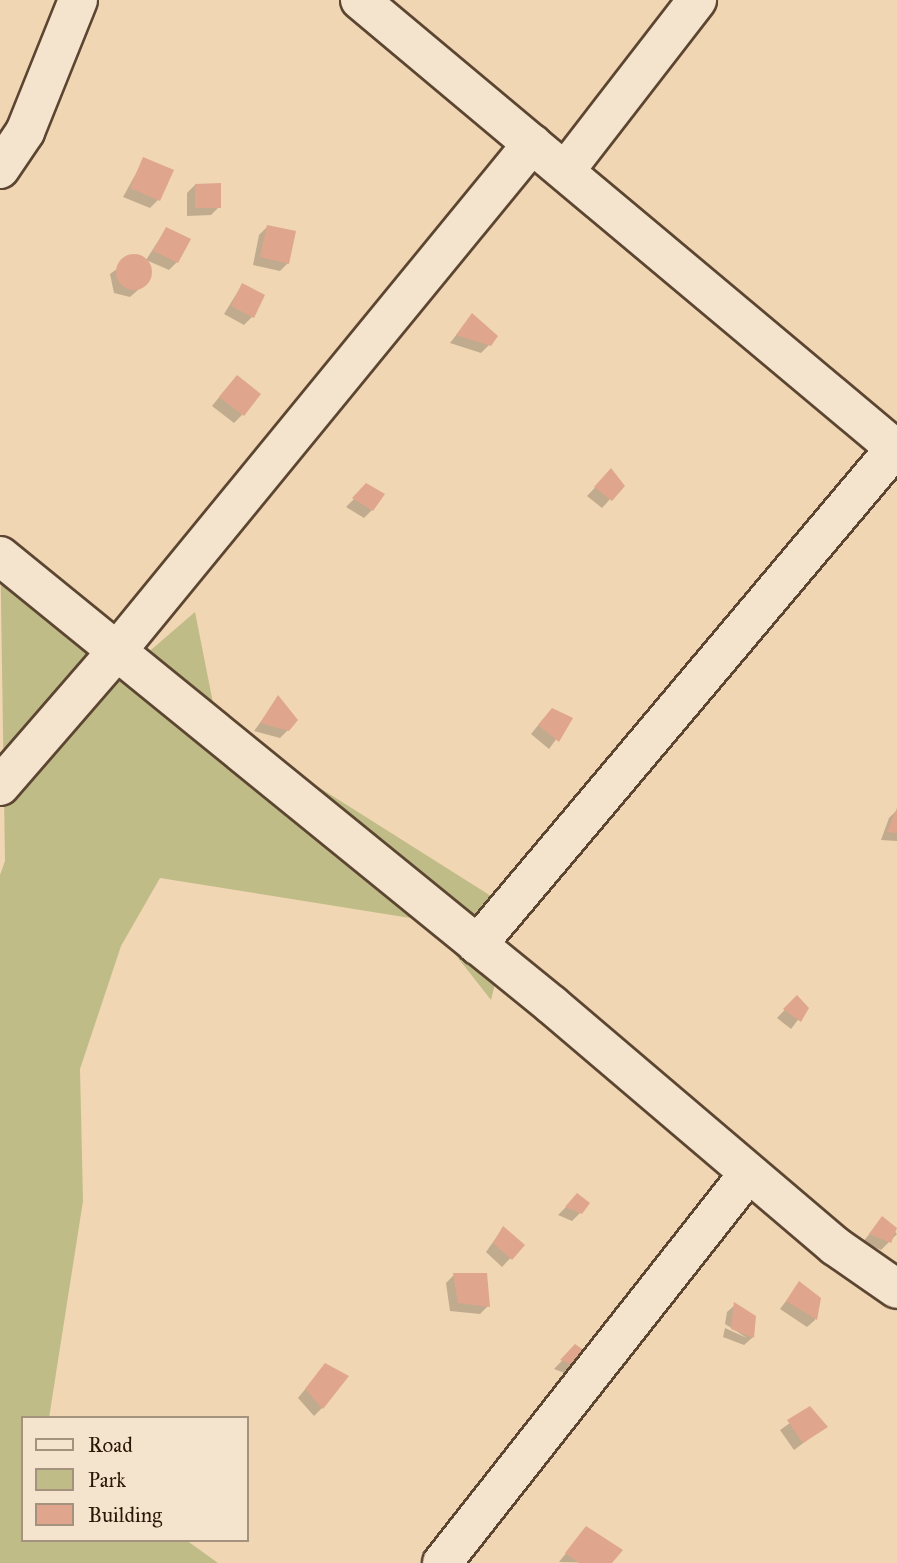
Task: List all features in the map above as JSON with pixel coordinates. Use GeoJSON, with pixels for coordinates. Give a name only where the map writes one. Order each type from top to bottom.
{"type":"FeatureCollection","features":[{"type":"Feature","properties":{"kind":"street"},"geometry":{"type":"LineString","coordinates":[[0,169],[25,132],[78,0]]}},
{"type":"Feature","properties":{"kind":"street"},"geometry":{"type":"LineString","coordinates":[[360,0],[896,448],[477,945]]}},
{"type":"Feature","properties":{"kind":"street"},"geometry":{"type":"LineString","coordinates":[[565,171],[697,0]]}},
{"type":"Feature","properties":{"kind":"street"},"geometry":{"type":"LineString","coordinates":[[0,786],[116,652],[532,144]]}},
{"type":"Feature","properties":{"kind":"street"},"geometry":{"type":"LineString","coordinates":[[0,556],[477,945],[835,1247],[897,1289]]}},
{"type":"Feature","properties":{"kind":"street"},"geometry":{"type":"LineString","coordinates":[[442,1563],[749,1173]]}},
{"type":"Feature","properties":{"kind":"green space"},"geometry":{"type":"Polygon","coordinates":[[[0,536],[44,565],[137,662],[195,612],[217,723],[513,910],[491,1000],[429,921],[160,878],[121,946],[80,1069],[83,1201],[49,1416],[21,1416],[21,1542],[189,1542],[218,1563],[0,1563],[0,875],[5,861],[0,536]]]}},
{"type":"Feature","properties":{"kind":"building"},"geometry":{"type":"Polygon","coordinates":[[[143,157],[174,170],[160,201],[130,188],[143,157]]]}},
{"type":"Feature","properties":{"kind":"building"},"geometry":{"type":"Polygon","coordinates":[[[221,183],[221,208],[195,208],[195,184],[221,183]]]}},
{"type":"Feature","properties":{"kind":"building"},"geometry":{"type":"Polygon","coordinates":[[[267,225],[296,231],[289,264],[260,257],[267,225]]]}},
{"type":"Feature","properties":{"kind":"building"},"geometry":{"type":"Polygon","coordinates":[[[166,227],[191,239],[178,263],[153,251],[166,227]]]}},
{"type":"Feature","properties":{"kind":"building"},"geometry":{"type":"Polygon","coordinates":[[[134,254],[146,260],[152,272],[146,284],[134,290],[122,284],[116,272],[122,260],[134,254]]]}},
{"type":"Feature","properties":{"kind":"building"},"geometry":{"type":"Polygon","coordinates":[[[242,283],[265,295],[254,318],[231,306],[242,283]]]}},
{"type":"Feature","properties":{"kind":"building"},"geometry":{"type":"Polygon","coordinates":[[[472,313],[498,336],[491,346],[456,335],[472,313]]]}},
{"type":"Feature","properties":{"kind":"building"},"geometry":{"type":"Polygon","coordinates":[[[237,375],[261,394],[244,416],[219,397],[237,375]]]}},
{"type":"Feature","properties":{"kind":"building"},"geometry":{"type":"Polygon","coordinates":[[[611,468],[625,486],[612,501],[594,487],[611,468]]]}},
{"type":"Feature","properties":{"kind":"building"},"geometry":{"type":"Polygon","coordinates":[[[366,483],[385,494],[373,511],[352,498],[366,483]]]}},
{"type":"Feature","properties":{"kind":"building"},"geometry":{"type":"Polygon","coordinates":[[[278,695],[298,720],[289,731],[260,723],[278,695]]]}},
{"type":"Feature","properties":{"kind":"building"},"geometry":{"type":"Polygon","coordinates":[[[552,708],[573,718],[559,742],[538,725],[552,708]]]}},
{"type":"Feature","properties":{"kind":"building"},"geometry":{"type":"Polygon","coordinates":[[[897,808],[897,833],[887,832],[897,808]]]}},
{"type":"Feature","properties":{"kind":"building"},"geometry":{"type":"Polygon","coordinates":[[[797,995],[809,1008],[801,1022],[783,1009],[797,995]]]}},
{"type":"Feature","properties":{"kind":"building"},"geometry":{"type":"Polygon","coordinates":[[[577,1193],[590,1203],[582,1214],[565,1207],[577,1193]]]}},
{"type":"Feature","properties":{"kind":"building"},"geometry":{"type":"Polygon","coordinates":[[[882,1216],[897,1228],[891,1243],[869,1234],[882,1216]]]}},
{"type":"Feature","properties":{"kind":"building"},"geometry":{"type":"Polygon","coordinates":[[[503,1226],[525,1245],[512,1260],[493,1243],[503,1226]]]}},
{"type":"Feature","properties":{"kind":"building"},"geometry":{"type":"Polygon","coordinates":[[[453,1273],[487,1273],[490,1307],[458,1303],[453,1273]]]}},
{"type":"Feature","properties":{"kind":"building"},"geometry":{"type":"Polygon","coordinates":[[[799,1281],[821,1298],[817,1320],[786,1301],[799,1281]]]}},
{"type":"Feature","properties":{"kind":"building"},"geometry":{"type":"Polygon","coordinates":[[[734,1302],[756,1316],[754,1338],[731,1329],[734,1302]]]}},
{"type":"Feature","properties":{"kind":"building"},"geometry":{"type":"Polygon","coordinates":[[[575,1344],[592,1356],[579,1367],[560,1360],[575,1344]]]}},
{"type":"Feature","properties":{"kind":"building"},"geometry":{"type":"Polygon","coordinates":[[[325,1363],[349,1376],[323,1409],[305,1389],[325,1363]]]}},
{"type":"Feature","properties":{"kind":"building"},"geometry":{"type":"Polygon","coordinates":[[[810,1406],[828,1427],[803,1443],[787,1420],[810,1406]]]}},
{"type":"Feature","properties":{"kind":"building"},"geometry":{"type":"Polygon","coordinates":[[[586,1526],[623,1550],[612,1563],[579,1563],[565,1553],[586,1526]]]}}]}
